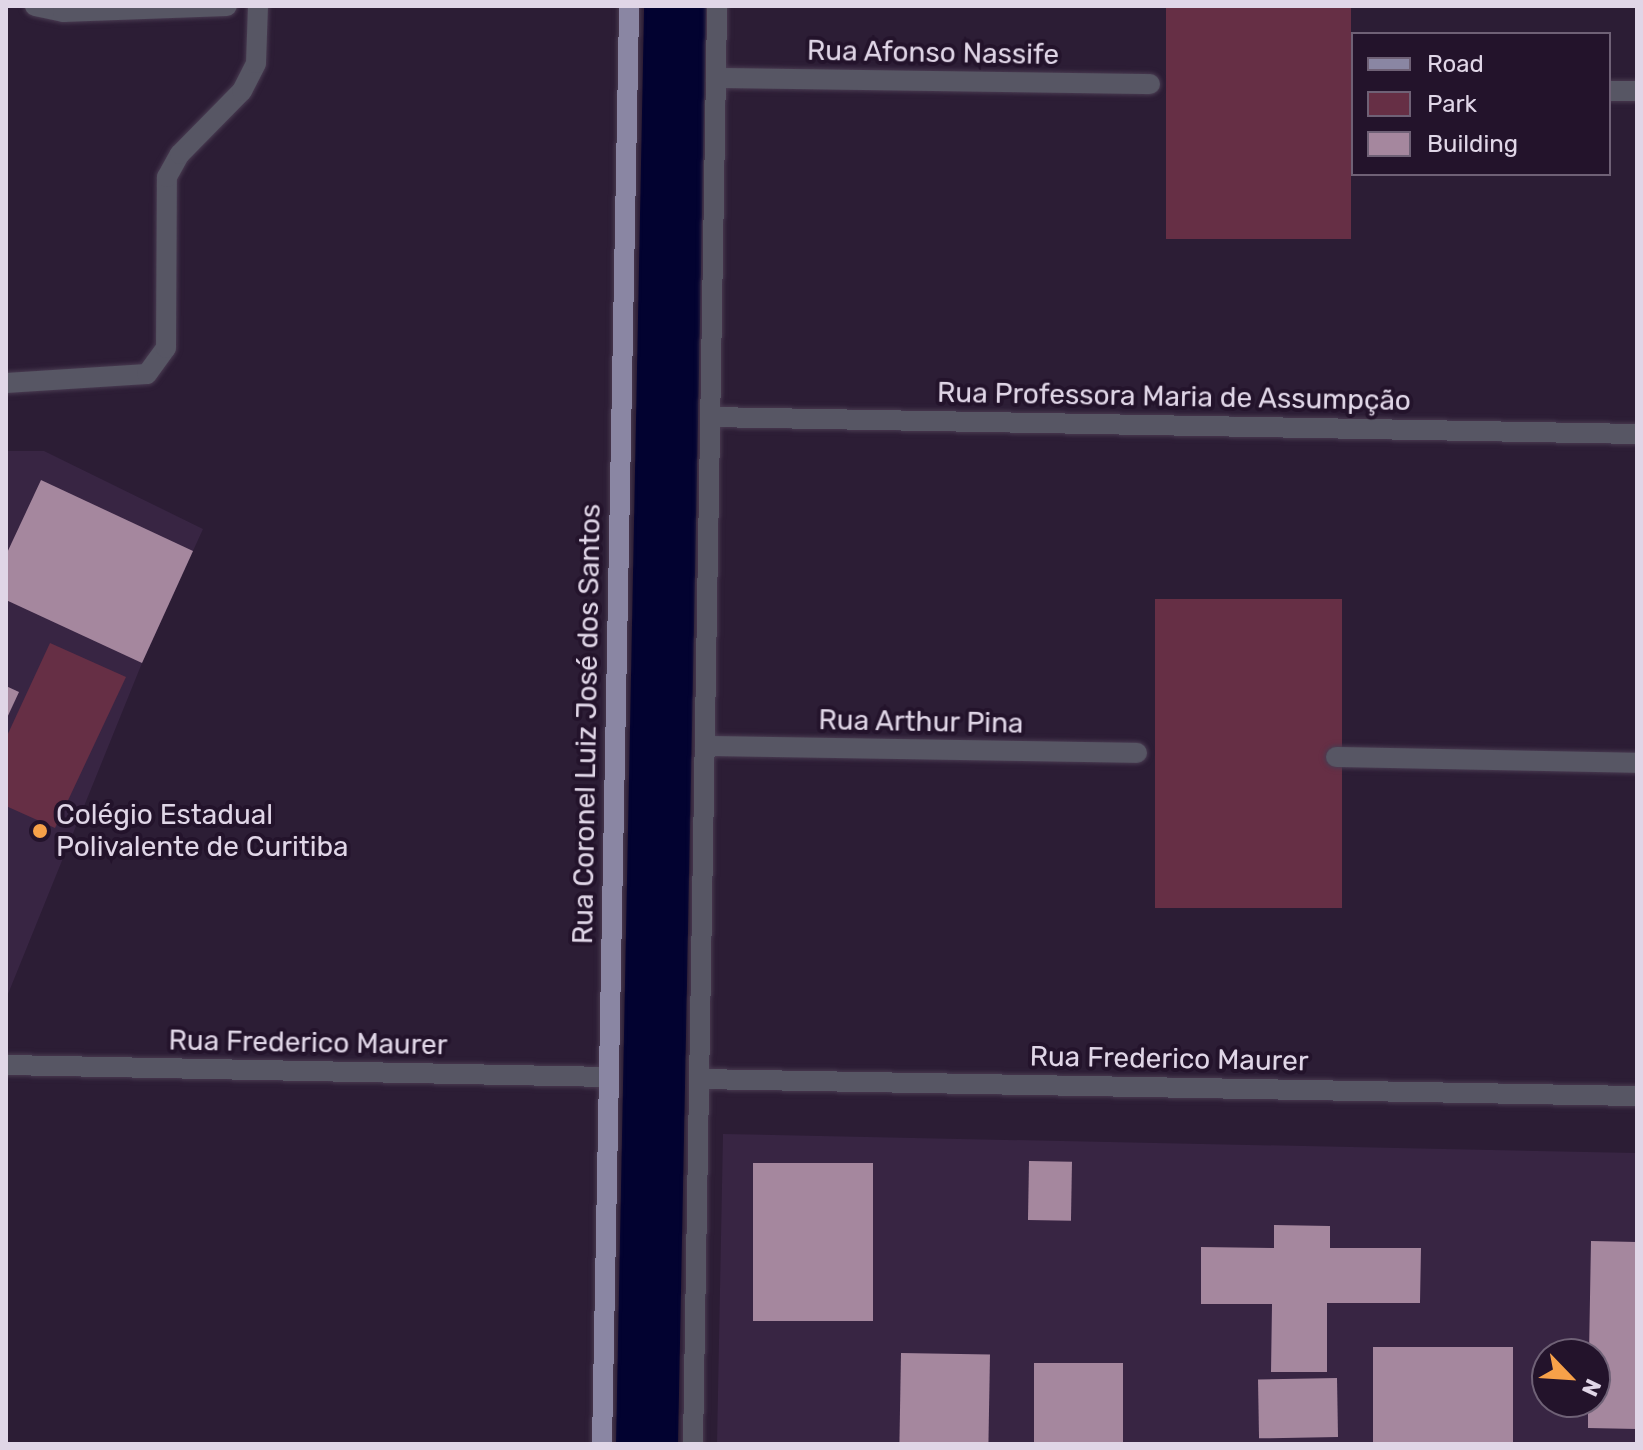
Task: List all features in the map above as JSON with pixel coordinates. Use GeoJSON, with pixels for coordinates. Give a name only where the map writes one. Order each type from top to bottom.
{"type":"FeatureCollection","features":[{"type":"Feature","properties":{"kind":"main road","name":"Rua Coronel Luiz José dos Santos"},"geometry":{"type":"LineString","coordinates":[[602,1444],[629,6]]}},
{"type":"Feature","properties":{"kind":"street"},"geometry":{"type":"LineString","coordinates":[[35,6],[63,12],[227,6]]}},
{"type":"Feature","properties":{"kind":"street"},"geometry":{"type":"LineString","coordinates":[[6,383],[147,374],[166,348],[167,177],[180,154],[242,91],[256,63],[258,6]]}},
{"type":"Feature","properties":{"kind":"street"},"geometry":{"type":"LineString","coordinates":[[693,1444],[717,6]]}},
{"type":"Feature","properties":{"kind":"street","name":"Rua Afonso Nassife"},"geometry":{"type":"LineString","coordinates":[[716,78],[1150,84]]}},
{"type":"Feature","properties":{"kind":"street"},"geometry":{"type":"LineString","coordinates":[[1611,91],[1637,91]]}},
{"type":"Feature","properties":{"kind":"street","name":"Rua Professora Maria de Assumpção"},"geometry":{"type":"LineString","coordinates":[[710,417],[1637,434]]}},
{"type":"Feature","properties":{"kind":"street","name":"Rua Arthur Pina"},"geometry":{"type":"LineString","coordinates":[[705,746],[1137,753]]}},
{"type":"Feature","properties":{"kind":"street"},"geometry":{"type":"LineString","coordinates":[[1336,757],[1637,763]]}},
{"type":"Feature","properties":{"kind":"street","name":"Rua Frederico Maurer"},"geometry":{"type":"LineString","coordinates":[[6,1065],[609,1077]]}},
{"type":"Feature","properties":{"kind":"street","name":"Rua Frederico Maurer"},"geometry":{"type":"LineString","coordinates":[[699,1079],[1637,1096]]}},
{"type":"Feature","properties":{"kind":"shaded area","name":"Colégio Estadual Polivalente de Curitiba"},"geometry":{"type":"Polygon","coordinates":[[[6,451],[44,451],[203,529],[142,663],[6,999],[6,451]]]}},
{"type":"Feature","properties":{"kind":"shaded area"},"geometry":{"type":"Polygon","coordinates":[[[723,1134],[1637,1153],[1637,1444],[717,1444],[723,1134]]]}},
{"type":"Feature","properties":{"kind":"green space"},"geometry":{"type":"Polygon","coordinates":[[[1166,6],[1351,6],[1351,239],[1166,239],[1166,6]]]}},
{"type":"Feature","properties":{"kind":"green space"},"geometry":{"type":"Polygon","coordinates":[[[1155,599],[1342,599],[1342,908],[1155,908],[1155,599]]]}},
{"type":"Feature","properties":{"kind":"green space"},"geometry":{"type":"Polygon","coordinates":[[[50,643],[126,677],[55,828],[6,806],[6,738],[50,643]]]}},
{"type":"Feature","properties":{"kind":"building"},"geometry":{"type":"Polygon","coordinates":[[[41,480],[193,551],[142,663],[6,600],[6,555],[41,480]]]}},
{"type":"Feature","properties":{"kind":"building"},"geometry":{"type":"Polygon","coordinates":[[[6,686],[19,692],[6,720],[6,686]]]}},
{"type":"Feature","properties":{"kind":"building"},"geometry":{"type":"Polygon","coordinates":[[[1029,1161],[1072,1162],[1071,1221],[1028,1220],[1029,1161]]]}},
{"type":"Feature","properties":{"kind":"building"},"geometry":{"type":"Polygon","coordinates":[[[753,1163],[873,1163],[873,1321],[753,1321],[753,1163]]]}},
{"type":"Feature","properties":{"kind":"building"},"geometry":{"type":"Polygon","coordinates":[[[1274,1225],[1330,1226],[1330,1248],[1421,1248],[1420,1303],[1327,1303],[1327,1372],[1271,1372],[1272,1304],[1201,1304],[1201,1247],[1274,1248],[1274,1225]]]}},
{"type":"Feature","properties":{"kind":"building"},"geometry":{"type":"Polygon","coordinates":[[[1591,1241],[1637,1242],[1637,1429],[1588,1428],[1588,1418],[1611,1418],[1611,1338],[1589,1338],[1591,1241]]]}},
{"type":"Feature","properties":{"kind":"building"},"geometry":{"type":"Polygon","coordinates":[[[1373,1347],[1513,1347],[1513,1444],[1373,1444],[1373,1347]]]}},
{"type":"Feature","properties":{"kind":"building"},"geometry":{"type":"Polygon","coordinates":[[[901,1353],[990,1355],[988,1444],[899,1444],[901,1353]]]}},
{"type":"Feature","properties":{"kind":"building"},"geometry":{"type":"Polygon","coordinates":[[[1034,1363],[1123,1363],[1123,1444],[1034,1444],[1034,1363]]]}},
{"type":"Feature","properties":{"kind":"building"},"geometry":{"type":"Polygon","coordinates":[[[1337,1378],[1338,1437],[1259,1438],[1258,1379],[1337,1378]]]}},
{"type":"Feature","properties":{"kind":"waterway"},"geometry":{"type":"LineString","coordinates":[[647,1444],[675,6]]}},
{"type":"Feature","properties":{"kind":"place","name":"Colégio Estadual Polivalente de Curitiba"},"geometry":{"type":"Point","coordinates":[40,831]}}]}
